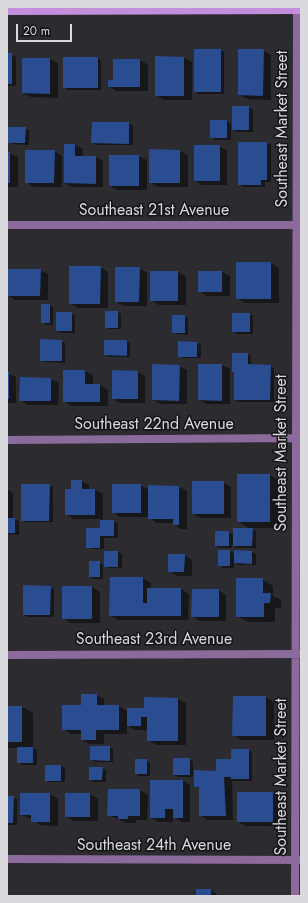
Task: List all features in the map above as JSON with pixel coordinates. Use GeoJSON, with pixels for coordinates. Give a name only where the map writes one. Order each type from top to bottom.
{"type":"FeatureCollection","features":[{"type":"Feature","properties":{"kind":"street"},"geometry":{"type":"LineString","coordinates":[[7,11],[195,9],[299,10]]}},
{"type":"Feature","properties":{"kind":"street","name":"Southeast Market Street"},"geometry":{"type":"LineString","coordinates":[[295,896],[298,860],[299,10]]}},
{"type":"Feature","properties":{"kind":"street","name":"Southeast 21st Avenue"},"geometry":{"type":"LineString","coordinates":[[7,225],[299,225]]}},
{"type":"Feature","properties":{"kind":"street","name":"Southeast 22nd Avenue"},"geometry":{"type":"LineString","coordinates":[[7,440],[299,438]]}},
{"type":"Feature","properties":{"kind":"street","name":"Southeast 23rd Avenue"},"geometry":{"type":"LineString","coordinates":[[7,655],[298,654]]}},
{"type":"Feature","properties":{"kind":"street","name":"Southeast 24th Avenue"},"geometry":{"type":"LineString","coordinates":[[7,860],[298,860]]}},
{"type":"Feature","properties":{"kind":"building"},"geometry":{"type":"Polygon","coordinates":[[[194,49],[221,49],[221,92],[194,92],[194,49]]]}},
{"type":"Feature","properties":{"kind":"building"},"geometry":{"type":"Polygon","coordinates":[[[238,49],[264,49],[263,96],[238,95],[238,49]]]}},
{"type":"Feature","properties":{"kind":"building"},"geometry":{"type":"Polygon","coordinates":[[[7,53],[12,53],[12,84],[7,84],[7,53]]]}},
{"type":"Feature","properties":{"kind":"building"},"geometry":{"type":"Polygon","coordinates":[[[155,56],[184,57],[184,96],[155,96],[155,56]]]}},
{"type":"Feature","properties":{"kind":"building"},"geometry":{"type":"Polygon","coordinates":[[[63,57],[98,57],[98,88],[63,88],[63,57]]]}},
{"type":"Feature","properties":{"kind":"building"},"geometry":{"type":"Polygon","coordinates":[[[22,58],[50,58],[50,94],[22,93],[22,58]]]}},
{"type":"Feature","properties":{"kind":"building"},"geometry":{"type":"Polygon","coordinates":[[[113,59],[140,59],[140,87],[108,87],[108,80],[113,80],[113,59]]]}},
{"type":"Feature","properties":{"kind":"building"},"geometry":{"type":"Polygon","coordinates":[[[232,106],[249,106],[249,130],[232,130],[232,106]]]}},
{"type":"Feature","properties":{"kind":"building"},"geometry":{"type":"Polygon","coordinates":[[[210,120],[227,120],[227,138],[210,138],[210,120]]]}},
{"type":"Feature","properties":{"kind":"building"},"geometry":{"type":"Polygon","coordinates":[[[92,122],[129,122],[129,144],[91,143],[92,122]]]}},
{"type":"Feature","properties":{"kind":"building"},"geometry":{"type":"Polygon","coordinates":[[[8,127],[26,127],[25,143],[8,143],[8,127]]]}},
{"type":"Feature","properties":{"kind":"building"},"geometry":{"type":"Polygon","coordinates":[[[238,142],[267,142],[267,180],[261,180],[261,185],[238,185],[238,142]]]}},
{"type":"Feature","properties":{"kind":"building"},"geometry":{"type":"Polygon","coordinates":[[[64,144],[75,144],[75,156],[96,156],[96,184],[64,183],[64,144]]]}},
{"type":"Feature","properties":{"kind":"building"},"geometry":{"type":"Polygon","coordinates":[[[194,145],[220,145],[220,181],[194,181],[194,145]]]}},
{"type":"Feature","properties":{"kind":"building"},"geometry":{"type":"Polygon","coordinates":[[[149,149],[180,150],[180,183],[149,183],[149,149]]]}},
{"type":"Feature","properties":{"kind":"building"},"geometry":{"type":"Polygon","coordinates":[[[25,150],[55,150],[54,183],[25,183],[25,150]]]}},
{"type":"Feature","properties":{"kind":"building"},"geometry":{"type":"Polygon","coordinates":[[[7,152],[10,152],[10,183],[7,183],[7,152]]]}},
{"type":"Feature","properties":{"kind":"building"},"geometry":{"type":"Polygon","coordinates":[[[109,155],[139,155],[139,186],[109,186],[109,155]]]}},
{"type":"Feature","properties":{"kind":"building"},"geometry":{"type":"Polygon","coordinates":[[[236,262],[271,262],[271,299],[236,299],[236,262]]]}},
{"type":"Feature","properties":{"kind":"building"},"geometry":{"type":"Polygon","coordinates":[[[69,266],[101,266],[100,304],[69,304],[69,266]]]}},
{"type":"Feature","properties":{"kind":"building"},"geometry":{"type":"Polygon","coordinates":[[[115,267],[140,267],[139,302],[115,302],[115,267]]]}},
{"type":"Feature","properties":{"kind":"building"},"geometry":{"type":"Polygon","coordinates":[[[7,269],[41,269],[40,296],[7,296],[7,269]]]}},
{"type":"Feature","properties":{"kind":"building"},"geometry":{"type":"Polygon","coordinates":[[[150,271],[178,271],[178,301],[150,301],[150,271]]]}},
{"type":"Feature","properties":{"kind":"building"},"geometry":{"type":"Polygon","coordinates":[[[198,271],[222,271],[222,292],[198,292],[198,271]]]}},
{"type":"Feature","properties":{"kind":"building"},"geometry":{"type":"Polygon","coordinates":[[[41,304],[50,304],[50,323],[41,323],[41,304]]]}},
{"type":"Feature","properties":{"kind":"building"},"geometry":{"type":"Polygon","coordinates":[[[105,311],[118,311],[118,328],[105,328],[105,311]]]}},
{"type":"Feature","properties":{"kind":"building"},"geometry":{"type":"Polygon","coordinates":[[[56,312],[72,312],[72,331],[56,331],[56,312]]]}},
{"type":"Feature","properties":{"kind":"building"},"geometry":{"type":"Polygon","coordinates":[[[232,313],[250,313],[250,332],[232,332],[232,313]]]}},
{"type":"Feature","properties":{"kind":"building"},"geometry":{"type":"Polygon","coordinates":[[[172,315],[185,315],[185,333],[172,333],[172,315]]]}},
{"type":"Feature","properties":{"kind":"building"},"geometry":{"type":"Polygon","coordinates":[[[40,339],[62,340],[62,361],[40,361],[40,339]]]}},
{"type":"Feature","properties":{"kind":"building"},"geometry":{"type":"Polygon","coordinates":[[[104,340],[127,340],[127,356],[104,355],[104,340]]]}},
{"type":"Feature","properties":{"kind":"building"},"geometry":{"type":"Polygon","coordinates":[[[178,341],[197,342],[197,357],[178,357],[178,341]]]}},
{"type":"Feature","properties":{"kind":"building"},"geometry":{"type":"Polygon","coordinates":[[[232,353],[248,353],[248,364],[271,365],[270,400],[234,400],[232,353]]]}},
{"type":"Feature","properties":{"kind":"building"},"geometry":{"type":"Polygon","coordinates":[[[152,364],[180,365],[179,401],[152,400],[152,364]]]}},
{"type":"Feature","properties":{"kind":"building"},"geometry":{"type":"Polygon","coordinates":[[[198,364],[222,364],[222,401],[198,400],[198,364]]]}},
{"type":"Feature","properties":{"kind":"building"},"geometry":{"type":"Polygon","coordinates":[[[63,370],[85,370],[85,384],[100,384],[100,402],[63,402],[63,370]]]}},
{"type":"Feature","properties":{"kind":"building"},"geometry":{"type":"Polygon","coordinates":[[[112,370],[138,371],[138,399],[112,399],[112,370]]]}},
{"type":"Feature","properties":{"kind":"building"},"geometry":{"type":"Polygon","coordinates":[[[7,372],[9,372],[9,399],[7,399],[7,372]]]}},
{"type":"Feature","properties":{"kind":"building"},"geometry":{"type":"Polygon","coordinates":[[[20,377],[51,378],[51,401],[19,401],[20,377]]]}},
{"type":"Feature","properties":{"kind":"building"},"geometry":{"type":"Polygon","coordinates":[[[237,474],[270,474],[270,522],[237,522],[237,474]]]}},
{"type":"Feature","properties":{"kind":"building"},"geometry":{"type":"Polygon","coordinates":[[[71,480],[82,480],[82,489],[95,489],[95,515],[65,515],[65,489],[71,489],[71,480]]]}},
{"type":"Feature","properties":{"kind":"building"},"geometry":{"type":"Polygon","coordinates":[[[192,481],[224,481],[224,514],[192,514],[192,481]]]}},
{"type":"Feature","properties":{"kind":"building"},"geometry":{"type":"Polygon","coordinates":[[[21,484],[50,484],[49,521],[21,521],[21,484]]]}},
{"type":"Feature","properties":{"kind":"building"},"geometry":{"type":"Polygon","coordinates":[[[112,484],[141,484],[141,513],[112,513],[112,484]]]}},
{"type":"Feature","properties":{"kind":"building"},"geometry":{"type":"Polygon","coordinates":[[[148,485],[179,486],[179,525],[173,525],[173,519],[148,519],[148,485]]]}},
{"type":"Feature","properties":{"kind":"building"},"geometry":{"type":"Polygon","coordinates":[[[7,518],[15,518],[15,533],[7,533],[7,518]]]}},
{"type":"Feature","properties":{"kind":"building"},"geometry":{"type":"Polygon","coordinates":[[[100,520],[114,520],[114,536],[100,536],[100,548],[86,548],[86,528],[100,528],[100,520]]]}},
{"type":"Feature","properties":{"kind":"building"},"geometry":{"type":"Polygon","coordinates":[[[233,528],[253,528],[252,546],[233,546],[233,528]]]}},
{"type":"Feature","properties":{"kind":"building"},"geometry":{"type":"Polygon","coordinates":[[[215,531],[229,531],[229,546],[215,546],[215,531]]]}},
{"type":"Feature","properties":{"kind":"building"},"geometry":{"type":"Polygon","coordinates":[[[218,550],[230,550],[230,566],[218,566],[218,550]]]}},
{"type":"Feature","properties":{"kind":"building"},"geometry":{"type":"Polygon","coordinates":[[[234,550],[252,551],[252,564],[234,563],[234,550]]]}},
{"type":"Feature","properties":{"kind":"building"},"geometry":{"type":"Polygon","coordinates":[[[104,551],[118,551],[118,567],[104,567],[104,551]]]}},
{"type":"Feature","properties":{"kind":"building"},"geometry":{"type":"Polygon","coordinates":[[[168,554],[185,554],[184,572],[168,572],[168,554]]]}},
{"type":"Feature","properties":{"kind":"building"},"geometry":{"type":"Polygon","coordinates":[[[89,561],[100,561],[100,577],[89,577],[89,561]]]}},
{"type":"Feature","properties":{"kind":"building"},"geometry":{"type":"Polygon","coordinates":[[[110,577],[143,577],[143,603],[147,603],[147,588],[181,588],[181,616],[109,616],[110,577]]]}},
{"type":"Feature","properties":{"kind":"building"},"geometry":{"type":"Polygon","coordinates":[[[236,578],[263,578],[263,593],[271,593],[270,603],[264,603],[264,617],[236,617],[236,578]]]}},
{"type":"Feature","properties":{"kind":"building"},"geometry":{"type":"Polygon","coordinates":[[[23,585],[51,586],[50,615],[23,615],[23,585]]]}},
{"type":"Feature","properties":{"kind":"building"},"geometry":{"type":"Polygon","coordinates":[[[62,586],[92,586],[92,619],[62,619],[62,586]]]}},
{"type":"Feature","properties":{"kind":"building"},"geometry":{"type":"Polygon","coordinates":[[[192,589],[219,589],[219,617],[191,617],[192,589]]]}},
{"type":"Feature","properties":{"kind":"building"},"geometry":{"type":"Polygon","coordinates":[[[81,694],[97,694],[97,705],[119,705],[119,730],[96,730],[96,740],[81,740],[81,730],[62,730],[62,705],[81,705],[81,694]]]}},
{"type":"Feature","properties":{"kind":"building"},"geometry":{"type":"Polygon","coordinates":[[[233,696],[266,696],[266,736],[232,736],[233,696]]]}},
{"type":"Feature","properties":{"kind":"building"},"geometry":{"type":"Polygon","coordinates":[[[144,697],[178,698],[178,741],[147,741],[147,717],[141,717],[141,726],[127,726],[127,708],[144,708],[144,697]]]}},
{"type":"Feature","properties":{"kind":"building"},"geometry":{"type":"Polygon","coordinates":[[[7,706],[22,706],[22,742],[7,742],[7,706]]]}},
{"type":"Feature","properties":{"kind":"building"},"geometry":{"type":"Polygon","coordinates":[[[90,746],[110,746],[110,761],[90,760],[90,746]]]}},
{"type":"Feature","properties":{"kind":"building"},"geometry":{"type":"Polygon","coordinates":[[[17,747],[33,747],[33,763],[17,763],[17,747]]]}},
{"type":"Feature","properties":{"kind":"building"},"geometry":{"type":"Polygon","coordinates":[[[231,749],[249,749],[249,779],[231,779],[231,777],[224,777],[226,816],[199,816],[199,787],[194,787],[194,770],[216,771],[216,759],[231,759],[231,749]]]}},
{"type":"Feature","properties":{"kind":"building"},"geometry":{"type":"Polygon","coordinates":[[[173,758],[190,758],[190,775],[173,775],[173,758]]]}},
{"type":"Feature","properties":{"kind":"building"},"geometry":{"type":"Polygon","coordinates":[[[135,759],[147,759],[147,774],[135,774],[135,759]]]}},
{"type":"Feature","properties":{"kind":"building"},"geometry":{"type":"Polygon","coordinates":[[[45,765],[61,765],[61,781],[45,781],[45,765]]]}},
{"type":"Feature","properties":{"kind":"building"},"geometry":{"type":"Polygon","coordinates":[[[89,767],[103,767],[102,780],[89,780],[89,767]]]}},
{"type":"Feature","properties":{"kind":"building"},"geometry":{"type":"Polygon","coordinates":[[[150,780],[183,780],[183,818],[173,818],[173,809],[165,809],[165,818],[150,818],[150,780]]]}},
{"type":"Feature","properties":{"kind":"building"},"geometry":{"type":"Polygon","coordinates":[[[108,789],[140,789],[140,816],[128,816],[128,819],[118,819],[118,816],[107,816],[108,789]]]}},
{"type":"Feature","properties":{"kind":"building"},"geometry":{"type":"Polygon","coordinates":[[[237,792],[273,792],[273,822],[237,822],[237,792]]]}},
{"type":"Feature","properties":{"kind":"building"},"geometry":{"type":"Polygon","coordinates":[[[20,793],[50,793],[50,822],[31,822],[31,815],[20,815],[20,793]]]}},
{"type":"Feature","properties":{"kind":"building"},"geometry":{"type":"Polygon","coordinates":[[[65,793],[90,793],[90,817],[65,817],[65,793]]]}},
{"type":"Feature","properties":{"kind":"building"},"geometry":{"type":"Polygon","coordinates":[[[7,796],[14,796],[13,823],[7,823],[7,796]]]}},
{"type":"Feature","properties":{"kind":"building"},"geometry":{"type":"Polygon","coordinates":[[[196,889],[211,889],[211,896],[196,896],[196,889]]]}}]}
